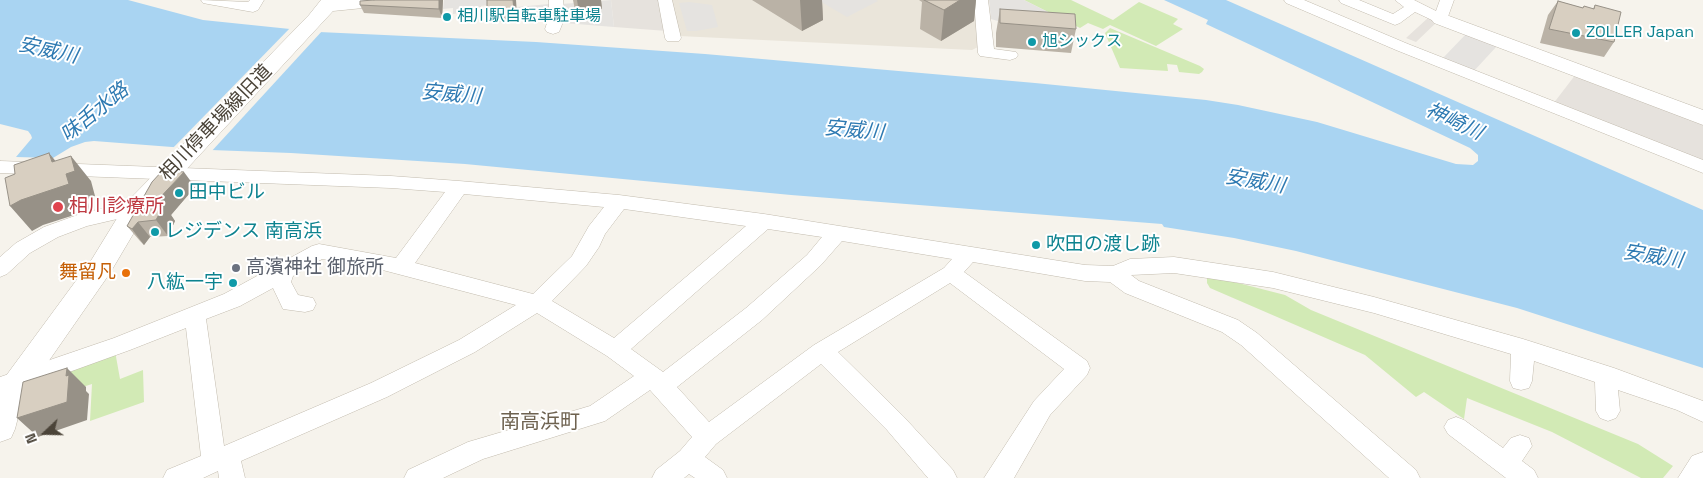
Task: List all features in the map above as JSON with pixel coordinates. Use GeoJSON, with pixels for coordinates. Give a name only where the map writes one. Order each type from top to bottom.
{"type":"FeatureCollection","features":[{"type":"Feature","properties":{"kind":"street"},"geometry":{"type":"LineString","coordinates":[[208,0],[253,7],[257,0]]}},
{"type":"Feature","properties":{"kind":"street"},"geometry":{"type":"LineString","coordinates":[[324,8],[383,0]]}},
{"type":"Feature","properties":{"kind":"street"},"geometry":{"type":"LineString","coordinates":[[553,28],[557,17],[556,0]]}},
{"type":"Feature","properties":{"kind":"street"},"geometry":{"type":"LineString","coordinates":[[665,0],[673,38]]}},
{"type":"Feature","properties":{"kind":"street"},"geometry":{"type":"LineString","coordinates":[[981,0],[986,53],[1010,55]]}},
{"type":"Feature","properties":{"kind":"street"},"geometry":{"type":"LineString","coordinates":[[1291,0],[1402,47],[1703,167]]}},
{"type":"Feature","properties":{"kind":"street"},"geometry":{"type":"LineString","coordinates":[[1346,0],[1395,20],[1408,3],[1444,10],[1703,118]]}},
{"type":"Feature","properties":{"kind":"street","name":"相川停車場線旧道"},"geometry":{"type":"LineString","coordinates":[[0,429],[9,394],[9,383],[101,266],[136,208],[324,8]]}},
{"type":"Feature","properties":{"kind":"street"},"geometry":{"type":"LineString","coordinates":[[0,167],[171,172],[459,188],[619,202],[838,232],[1085,273],[1115,274],[1130,267],[1174,265],[1273,280],[1374,305],[1523,348],[1685,403],[1703,412]]}},
{"type":"Feature","properties":{"kind":"street"},"geometry":{"type":"LineString","coordinates":[[401,266],[459,188]]}},
{"type":"Feature","properties":{"kind":"street"},"geometry":{"type":"LineString","coordinates":[[176,478],[224,466],[467,346],[536,304],[579,261],[589,247],[596,231],[619,202]]}},
{"type":"Feature","properties":{"kind":"street"},"geometry":{"type":"LineString","coordinates":[[0,269],[24,248],[51,232],[83,220],[136,208]]}},
{"type":"Feature","properties":{"kind":"street"},"geometry":{"type":"LineString","coordinates":[[616,350],[764,222]]}},
{"type":"Feature","properties":{"kind":"street"},"geometry":{"type":"LineString","coordinates":[[417,478],[477,450],[596,414],[657,381],[760,308],[814,260],[838,232]]}},
{"type":"Feature","properties":{"kind":"street"},"geometry":{"type":"LineString","coordinates":[[9,383],[122,344],[232,300],[318,251],[401,266],[492,290],[536,304],[616,350],[657,381],[707,438]]}},
{"type":"Feature","properties":{"kind":"street"},"geometry":{"type":"LineString","coordinates":[[664,478],[688,459],[707,438],[822,351],[951,273],[969,254]]}},
{"type":"Feature","properties":{"kind":"street"},"geometry":{"type":"LineString","coordinates":[[284,272],[281,282],[291,303],[305,304]]}},
{"type":"Feature","properties":{"kind":"street"},"geometry":{"type":"LineString","coordinates":[[951,273],[1079,368],[1042,408],[1006,470],[997,478]]}},
{"type":"Feature","properties":{"kind":"street"},"geometry":{"type":"LineString","coordinates":[[1115,274],[1132,287],[1230,326],[1249,339],[1407,478]]}},
{"type":"Feature","properties":{"kind":"street"},"geometry":{"type":"LineString","coordinates":[[195,314],[224,466]]}},
{"type":"Feature","properties":{"kind":"street"},"geometry":{"type":"LineString","coordinates":[[1521,381],[1523,348]]}},
{"type":"Feature","properties":{"kind":"street"},"geometry":{"type":"LineString","coordinates":[[822,351],[895,422],[944,478]]}},
{"type":"Feature","properties":{"kind":"street"},"geometry":{"type":"LineString","coordinates":[[1606,375],[1608,411]]}},
{"type":"Feature","properties":{"kind":"street"},"geometry":{"type":"LineString","coordinates":[[1456,427],[1513,455],[1525,478]]}},
{"type":"Feature","properties":{"kind":"street"},"geometry":{"type":"LineString","coordinates":[[688,459],[714,478]]}},
{"type":"Feature","properties":{"kind":"street"},"geometry":{"type":"LineString","coordinates":[[1694,478],[1703,466]]}},
{"type":"Feature","properties":{"kind":"shaded area"},"geometry":{"type":"Polygon","coordinates":[[[444,0],[488,0],[488,5],[481,6],[481,10],[453,14],[453,8],[443,9],[444,0]]]}},
{"type":"Feature","properties":{"kind":"shaded area"},"geometry":{"type":"Polygon","coordinates":[[[611,0],[661,0],[667,31],[614,27],[611,0]]]}},
{"type":"Feature","properties":{"kind":"shaded area"},"geometry":{"type":"Polygon","coordinates":[[[611,0],[614,27],[564,23],[567,18],[563,18],[562,4],[611,0]]]}},
{"type":"Feature","properties":{"kind":"shaded area"},"geometry":{"type":"Polygon","coordinates":[[[670,0],[976,0],[980,46],[972,50],[679,36],[670,0]]]}},
{"type":"Feature","properties":{"kind":"shaded area"},"geometry":{"type":"Polygon","coordinates":[[[818,0],[876,0],[878,1],[847,17],[818,0]]]}},
{"type":"Feature","properties":{"kind":"shaded area"},"geometry":{"type":"Polygon","coordinates":[[[989,0],[1024,0],[1066,21],[1001,22],[991,19],[989,0]]]}},
{"type":"Feature","properties":{"kind":"shaded area"},"geometry":{"type":"Polygon","coordinates":[[[689,2],[712,5],[718,27],[687,31],[679,3],[689,2]]]}},
{"type":"Feature","properties":{"kind":"shaded area"},"geometry":{"type":"Polygon","coordinates":[[[549,4],[551,22],[523,20],[523,12],[518,13],[517,7],[549,4]]]}},
{"type":"Feature","properties":{"kind":"shaded area"},"geometry":{"type":"Polygon","coordinates":[[[1429,17],[1438,21],[1416,42],[1406,38],[1429,17]]]}},
{"type":"Feature","properties":{"kind":"shaded area"},"geometry":{"type":"Polygon","coordinates":[[[1467,33],[1498,45],[1473,72],[1442,59],[1467,33]]]}},
{"type":"Feature","properties":{"kind":"shaded area"},"geometry":{"type":"Polygon","coordinates":[[[1576,74],[1703,122],[1703,164],[1553,104],[1576,74]]]}},
{"type":"Feature","properties":{"kind":"green space"},"geometry":{"type":"Polygon","coordinates":[[[1024,0],[1071,0],[1113,20],[1139,2],[1178,19],[1173,24],[1183,29],[1156,46],[1110,25],[1103,29],[1088,23],[1080,28],[1024,0]]]}},
{"type":"Feature","properties":{"kind":"green space"},"geometry":{"type":"Polygon","coordinates":[[[1110,28],[1204,69],[1199,74],[1179,72],[1177,65],[1167,64],[1168,71],[1120,68],[1105,33],[1110,28]]]}},
{"type":"Feature","properties":{"kind":"green space"},"geometry":{"type":"Polygon","coordinates":[[[1207,275],[1285,295],[1311,310],[1638,444],[1673,466],[1663,478],[1641,478],[1552,432],[1467,398],[1464,419],[1424,392],[1416,397],[1365,355],[1210,288],[1207,283],[1207,275]]]}},
{"type":"Feature","properties":{"kind":"green space"},"geometry":{"type":"Polygon","coordinates":[[[115,351],[120,379],[143,370],[144,402],[90,421],[92,384],[30,404],[32,388],[115,351]]]}},
{"type":"Feature","properties":{"kind":"water"},"geometry":{"type":"Polygon","coordinates":[[[0,0],[128,0],[203,20],[319,32],[536,42],[705,54],[1206,100],[1317,122],[1456,164],[1473,165],[1478,161],[1478,155],[1470,148],[1206,24],[1208,20],[1164,0],[1226,0],[1703,210],[1703,368],[1517,308],[1296,251],[1234,238],[1164,227],[1162,224],[791,195],[465,164],[211,150],[94,141],[71,147],[53,158],[16,157],[32,138],[28,131],[0,124],[0,0]]]}},
{"type":"Feature","properties":{"kind":"pier"},"geometry":{"type":"Polygon","coordinates":[[[291,27],[323,30],[210,153],[171,150],[291,27]]]}},
{"type":"Feature","properties":{"kind":"building"},"geometry":{"type":"Polygon","coordinates":[[[439,0],[439,9],[360,5],[360,1],[439,0]]]}},
{"type":"Feature","properties":{"kind":"building"},"geometry":{"type":"Polygon","coordinates":[[[487,0],[513,0],[514,11],[487,9],[487,0]]]}},
{"type":"Feature","properties":{"kind":"building"},"geometry":{"type":"Polygon","coordinates":[[[924,0],[960,0],[944,10],[924,0]]]}},
{"type":"Feature","properties":{"kind":"building"},"geometry":{"type":"Polygon","coordinates":[[[1558,1],[1583,8],[1584,6],[1594,9],[1595,5],[1621,12],[1614,42],[1549,29],[1558,1]]]}},
{"type":"Feature","properties":{"kind":"building"},"geometry":{"type":"Polygon","coordinates":[[[1000,9],[1075,14],[1076,29],[1000,23],[1000,9]]]}},
{"type":"Feature","properties":{"kind":"building"},"geometry":{"type":"Polygon","coordinates":[[[49,153],[52,162],[71,156],[75,171],[66,174],[69,184],[21,200],[10,206],[5,178],[15,174],[14,165],[49,153]]]}},
{"type":"Feature","properties":{"kind":"building"},"geometry":{"type":"Polygon","coordinates":[[[163,170],[184,172],[152,206],[164,205],[156,220],[138,222],[132,229],[127,226],[152,182],[163,170]]]}},
{"type":"Feature","properties":{"kind":"building"},"geometry":{"type":"Polygon","coordinates":[[[67,368],[66,376],[69,375],[67,402],[17,418],[23,382],[67,368]]]}},
{"type":"Feature","properties":{"kind":"place","name":"相川駅自転車駐車場"},"geometry":{"type":"Point","coordinates":[447,17]}},
{"type":"Feature","properties":{"kind":"place","name":"ZOLLER Japan"},"geometry":{"type":"Point","coordinates":[1576,33]}},
{"type":"Feature","properties":{"kind":"place","name":"旭シックス"},"geometry":{"type":"Point","coordinates":[1032,42]}},
{"type":"Feature","properties":{"kind":"place","name":"田中ビル"},"geometry":{"type":"Point","coordinates":[179,193]}},
{"type":"Feature","properties":{"kind":"place","name":"相川診療所"},"geometry":{"type":"Point","coordinates":[58,207]}},
{"type":"Feature","properties":{"kind":"place","name":"レジデンス 南高浜"},"geometry":{"type":"Point","coordinates":[155,232]}},
{"type":"Feature","properties":{"kind":"place","name":"吹田の渡し跡"},"geometry":{"type":"Point","coordinates":[1036,245]}},
{"type":"Feature","properties":{"kind":"place","name":"高濱神社 御旅所"},"geometry":{"type":"Point","coordinates":[236,268]}},
{"type":"Feature","properties":{"kind":"place","name":"舞留凡"},"geometry":{"type":"Point","coordinates":[126,273]}},
{"type":"Feature","properties":{"kind":"place","name":"八紘一宇"},"geometry":{"type":"Point","coordinates":[233,283]}},
{"type":"Feature","properties":{"kind":"district","name":"南高浜町"},"geometry":{"type":"Point","coordinates":[540,423]}},
{"type":"Feature","properties":{"kind":"water label","name":"安威川"},"geometry":{"type":"Point","coordinates":[48,51]}},
{"type":"Feature","properties":{"kind":"water label","name":"安威川"},"geometry":{"type":"Point","coordinates":[451,95]}},
{"type":"Feature","properties":{"kind":"water label","name":"味舌水路"},"geometry":{"type":"Point","coordinates":[95,113]}},
{"type":"Feature","properties":{"kind":"water label","name":"神崎川"},"geometry":{"type":"Point","coordinates":[1454,122]}},
{"type":"Feature","properties":{"kind":"water label","name":"安威川"},"geometry":{"type":"Point","coordinates":[854,131]}},
{"type":"Feature","properties":{"kind":"water label","name":"安威川"},"geometry":{"type":"Point","coordinates":[1255,182]}},
{"type":"Feature","properties":{"kind":"water label","name":"安威川"},"geometry":{"type":"Point","coordinates":[1653,257]}}]}
